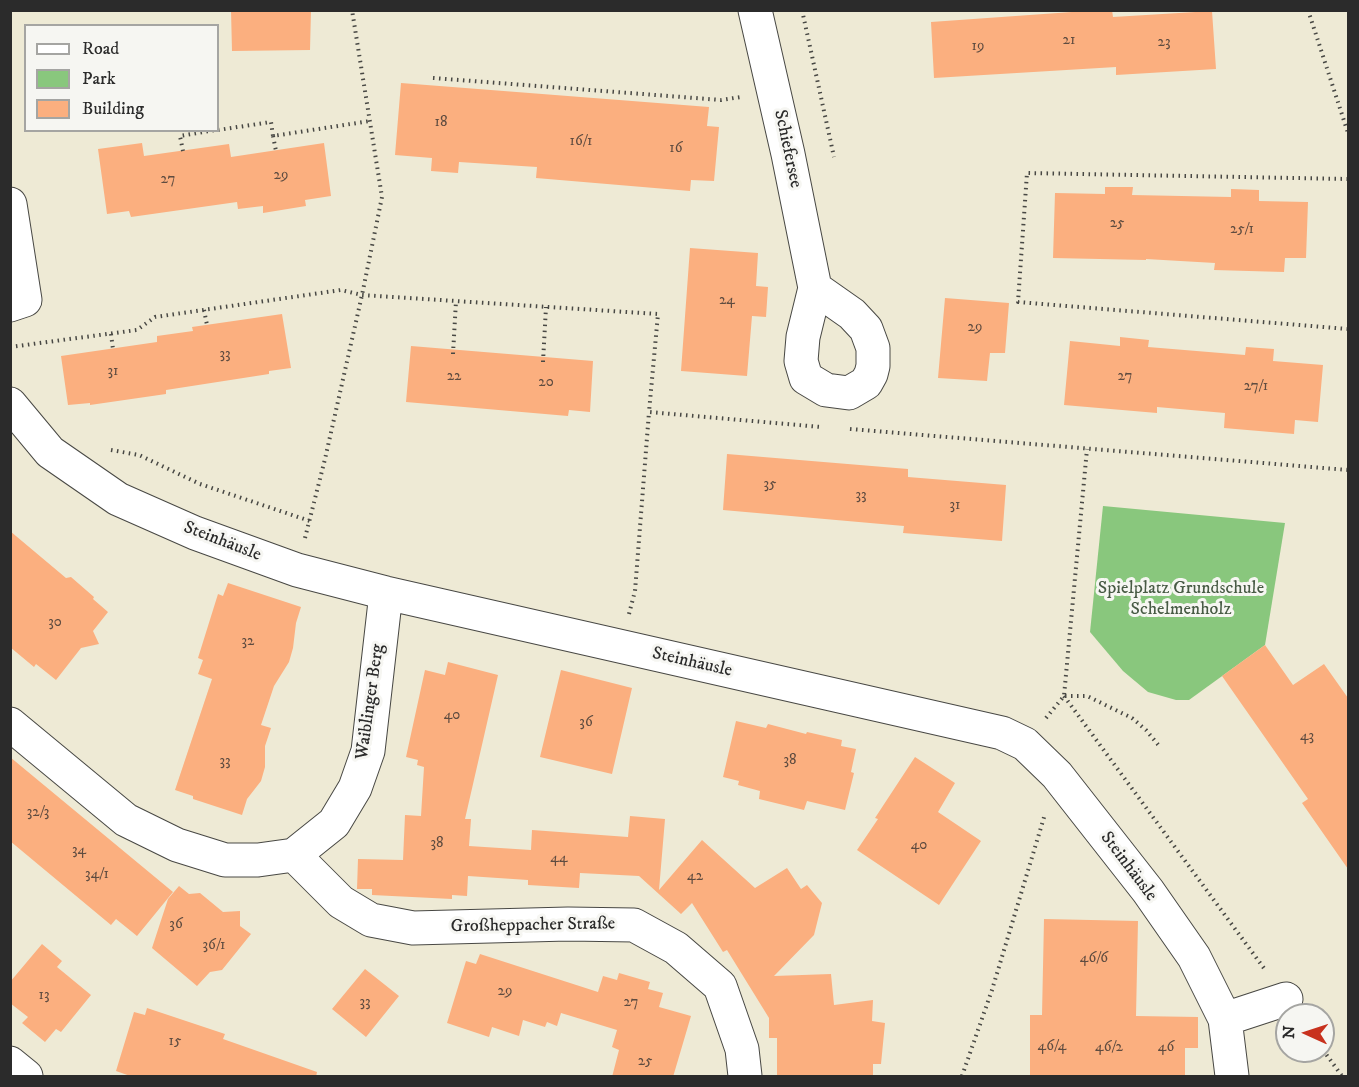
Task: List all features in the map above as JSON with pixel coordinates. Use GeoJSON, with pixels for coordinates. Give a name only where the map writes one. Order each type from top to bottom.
{"type":"FeatureCollection","features":[{"type":"Feature","properties":{"kind":"street","name":"Schiefersee"},"geometry":{"type":"LineString","coordinates":[[755,10],[815,288]]}},
{"type":"Feature","properties":{"kind":"street"},"geometry":{"type":"LineString","coordinates":[[10,204],[25,300],[10,305]]}},
{"type":"Feature","properties":{"kind":"street","name":"Steinhäusle"},"geometry":{"type":"LineString","coordinates":[[10,404],[50,452],[118,499],[195,533],[297,570],[386,593],[1002,733],[1024,744],[1057,775],[1148,891],[1194,957],[1225,1019],[1232,1077]]}},
{"type":"Feature","properties":{"kind":"street","name":"Waiblinger Berg"},"geometry":{"type":"LineString","coordinates":[[294,855],[334,823],[355,788],[368,751],[386,593]]}},
{"type":"Feature","properties":{"kind":"street"},"geometry":{"type":"LineString","coordinates":[[10,724],[126,820],[177,845],[225,860],[258,860],[294,855]]}},
{"type":"Feature","properties":{"kind":"street","name":"Großheppacher Straße"},"geometry":{"type":"LineString","coordinates":[[294,855],[341,902],[371,920],[412,928],[567,924],[634,925],[676,948],[720,986],[742,1049],[745,1077]]}},
{"type":"Feature","properties":{"kind":"street"},"geometry":{"type":"LineString","coordinates":[[1225,1019],[1286,999]]}},
{"type":"Feature","properties":{"kind":"street"},"geometry":{"type":"LineString","coordinates":[[10,1063],[26,1077]]}},
{"type":"Feature","properties":{"kind":"path"},"geometry":{"type":"LineString","coordinates":[[107,449],[139,455],[200,484],[310,520],[363,295],[382,197],[352,10]]}},
{"type":"Feature","properties":{"kind":"path"},"geometry":{"type":"LineString","coordinates":[[802,10],[834,157]]}},
{"type":"Feature","properties":{"kind":"path"},"geometry":{"type":"LineString","coordinates":[[1308,10],[1348,133]]}},
{"type":"Feature","properties":{"kind":"path"},"geometry":{"type":"LineString","coordinates":[[434,78],[721,100],[774,91]]}},
{"type":"Feature","properties":{"kind":"path"},"geometry":{"type":"LineString","coordinates":[[273,136],[370,121]]}},
{"type":"Feature","properties":{"kind":"path"},"geometry":{"type":"LineString","coordinates":[[219,130],[271,122],[276,151]]}},
{"type":"Feature","properties":{"kind":"path"},"geometry":{"type":"LineString","coordinates":[[183,151],[180,136],[204,132]]}},
{"type":"Feature","properties":{"kind":"path"},"geometry":{"type":"LineString","coordinates":[[1348,179],[1027,173],[1018,302],[1348,329]]}},
{"type":"Feature","properties":{"kind":"path"},"geometry":{"type":"LineString","coordinates":[[10,347],[137,330],[155,317],[341,290],[363,295],[658,314],[634,591]]}},
{"type":"Feature","properties":{"kind":"path"},"geometry":{"type":"LineString","coordinates":[[453,354],[456,301]]}},
{"type":"Feature","properties":{"kind":"path"},"geometry":{"type":"LineString","coordinates":[[543,362],[546,307]]}},
{"type":"Feature","properties":{"kind":"path"},"geometry":{"type":"LineString","coordinates":[[204,310],[207,325]]}},
{"type":"Feature","properties":{"kind":"path"},"geometry":{"type":"LineString","coordinates":[[111,334],[113,349]]}},
{"type":"Feature","properties":{"kind":"path"},"geometry":{"type":"LineString","coordinates":[[649,412],[828,428]]}},
{"type":"Feature","properties":{"kind":"path"},"geometry":{"type":"LineString","coordinates":[[849,429],[1348,470]]}},
{"type":"Feature","properties":{"kind":"path"},"geometry":{"type":"LineString","coordinates":[[1087,449],[1064,696],[1286,999]]}},
{"type":"Feature","properties":{"kind":"path"},"geometry":{"type":"LineString","coordinates":[[1064,696],[1087,696],[1132,718],[1160,747]]}},
{"type":"Feature","properties":{"kind":"path"},"geometry":{"type":"LineString","coordinates":[[962,1077],[992,990],[1057,775]]}},
{"type":"Feature","properties":{"kind":"path"},"geometry":{"type":"LineString","coordinates":[[1332,1063],[1342,1077]]}},
{"type":"Feature","properties":{"kind":"green space","name":"Spielplatz Grundschule Schelmenholz"},"geometry":{"type":"Polygon","coordinates":[[[1103,506],[1285,523],[1265,645],[1189,700],[1176,700],[1148,692],[1123,671],[1090,632],[1103,506]]]}},
{"type":"Feature","properties":{"kind":"building"},"geometry":{"type":"Polygon","coordinates":[[[231,10],[311,10],[310,50],[232,51],[231,10]]]}},
{"type":"Feature","properties":{"kind":"building"},"geometry":{"type":"Polygon","coordinates":[[[1112,10],[1113,17],[1212,11],[1216,69],[1116,75],[1116,67],[934,78],[931,22],[1112,10]]]}},
{"type":"Feature","properties":{"kind":"building"},"geometry":{"type":"Polygon","coordinates":[[[401,83],[709,107],[707,126],[719,127],[714,181],[691,180],[690,191],[536,178],[537,167],[459,162],[458,173],[431,171],[432,158],[395,155],[401,83]]]}},
{"type":"Feature","properties":{"kind":"building"},"geometry":{"type":"Polygon","coordinates":[[[142,143],[144,156],[229,144],[231,157],[324,143],[331,196],[305,200],[306,206],[263,213],[263,206],[238,209],[237,202],[131,217],[129,211],[107,214],[98,149],[142,143]]]}},
{"type":"Feature","properties":{"kind":"building"},"geometry":{"type":"Polygon","coordinates":[[[1105,187],[1133,187],[1132,195],[1231,197],[1231,189],[1259,190],[1259,201],[1308,202],[1306,258],[1285,258],[1284,272],[1214,270],[1215,263],[1146,259],[1053,258],[1055,193],[1105,194],[1105,187]]]}},
{"type":"Feature","properties":{"kind":"building"},"geometry":{"type":"Polygon","coordinates":[[[690,248],[758,253],[756,286],[768,287],[766,317],[752,316],[747,376],[681,371],[690,248]]]}},
{"type":"Feature","properties":{"kind":"building"},"geometry":{"type":"Polygon","coordinates":[[[945,298],[1009,303],[1005,353],[990,353],[987,381],[938,378],[945,298]]]}},
{"type":"Feature","properties":{"kind":"building"},"geometry":{"type":"Polygon","coordinates":[[[282,314],[291,368],[269,371],[269,374],[166,390],[166,394],[90,405],[90,403],[68,405],[61,356],[157,342],[157,336],[193,331],[192,327],[282,314]]]}},
{"type":"Feature","properties":{"kind":"building"},"geometry":{"type":"Polygon","coordinates":[[[1120,337],[1149,340],[1148,347],[1245,355],[1246,347],[1274,349],[1273,361],[1323,365],[1318,422],[1295,420],[1294,434],[1224,428],[1225,413],[1157,407],[1157,413],[1064,405],[1070,341],[1120,346],[1120,337]]]}},
{"type":"Feature","properties":{"kind":"building"},"geometry":{"type":"Polygon","coordinates":[[[411,346],[593,361],[590,412],[569,410],[568,416],[406,402],[411,346]]]}},
{"type":"Feature","properties":{"kind":"building"},"geometry":{"type":"Polygon","coordinates":[[[727,454],[908,469],[908,477],[1006,485],[1002,541],[903,533],[904,526],[723,510],[727,454]]]}},
{"type":"Feature","properties":{"kind":"building"},"geometry":{"type":"Polygon","coordinates":[[[10,531],[66,578],[71,577],[108,612],[93,631],[99,644],[81,648],[56,680],[36,664],[34,667],[10,647],[10,531]]]}},
{"type":"Feature","properties":{"kind":"building"},"geometry":{"type":"Polygon","coordinates":[[[228,583],[301,607],[289,662],[274,686],[261,725],[271,728],[265,746],[265,767],[261,781],[247,799],[242,815],[193,799],[193,796],[175,790],[212,679],[198,674],[203,660],[198,658],[218,594],[223,596],[228,583]]]}},
{"type":"Feature","properties":{"kind":"building"},"geometry":{"type":"Polygon","coordinates":[[[1265,645],[1293,685],[1324,664],[1348,698],[1348,869],[1302,803],[1308,799],[1222,676],[1265,645]]]}},
{"type":"Feature","properties":{"kind":"building"},"geometry":{"type":"Polygon","coordinates":[[[448,662],[498,675],[465,819],[471,819],[469,846],[531,850],[532,830],[628,837],[630,816],[665,819],[659,890],[702,840],[755,888],[787,868],[801,889],[807,885],[822,903],[814,935],[774,976],[831,974],[834,1005],[873,1000],[872,1021],[885,1023],[881,1064],[873,1064],[873,1077],[777,1077],[777,1038],[769,1038],[769,1018],[727,950],[723,952],[692,903],[681,914],[639,876],[580,873],[579,888],[528,885],[528,880],[468,876],[467,896],[452,895],[452,899],[372,895],[372,889],[357,889],[358,859],[403,860],[405,815],[421,816],[424,767],[417,765],[418,760],[406,757],[425,670],[445,675],[448,662]]]}},
{"type":"Feature","properties":{"kind":"building"},"geometry":{"type":"Polygon","coordinates":[[[561,670],[632,688],[612,774],[540,757],[561,670]]]}},
{"type":"Feature","properties":{"kind":"building"},"geometry":{"type":"Polygon","coordinates":[[[736,721],[766,728],[768,724],[842,740],[841,746],[856,749],[851,772],[854,773],[845,810],[807,801],[804,810],[759,799],[760,791],[738,785],[739,781],[723,777],[736,721]]]}},
{"type":"Feature","properties":{"kind":"building"},"geometry":{"type":"Polygon","coordinates":[[[10,757],[173,892],[137,936],[116,919],[111,925],[10,841],[10,757]]]}},
{"type":"Feature","properties":{"kind":"building"},"geometry":{"type":"Polygon","coordinates":[[[915,757],[955,783],[938,812],[981,841],[939,905],[857,850],[915,757]]]}},
{"type":"Feature","properties":{"kind":"building"},"geometry":{"type":"Polygon","coordinates":[[[179,886],[189,894],[200,893],[223,912],[240,911],[240,926],[251,934],[222,970],[210,972],[197,986],[152,948],[168,899],[179,886]]]}},
{"type":"Feature","properties":{"kind":"building"},"geometry":{"type":"Polygon","coordinates":[[[1044,919],[1138,921],[1136,1016],[1198,1017],[1198,1048],[1185,1048],[1185,1077],[1030,1075],[1030,1015],[1042,1015],[1044,919]]]}},
{"type":"Feature","properties":{"kind":"building"},"geometry":{"type":"Polygon","coordinates":[[[42,944],[62,961],[57,967],[91,995],[61,1032],[56,1029],[45,1042],[22,1023],[28,1017],[10,1003],[10,982],[42,944]]]}},
{"type":"Feature","properties":{"kind":"building"},"geometry":{"type":"Polygon","coordinates":[[[480,954],[598,992],[603,976],[617,980],[619,973],[650,982],[648,989],[663,993],[659,1007],[691,1016],[673,1077],[612,1077],[619,1050],[612,1047],[617,1030],[561,1013],[557,1026],[547,1022],[545,1027],[523,1020],[519,1036],[492,1027],[489,1037],[447,1023],[466,961],[476,964],[480,954]]]}},
{"type":"Feature","properties":{"kind":"building"},"geometry":{"type":"Polygon","coordinates":[[[365,969],[399,996],[366,1037],[332,1009],[365,969]]]}},
{"type":"Feature","properties":{"kind":"building"},"geometry":{"type":"Polygon","coordinates":[[[147,1008],[225,1034],[223,1039],[317,1072],[316,1077],[133,1077],[116,1071],[134,1012],[145,1015],[147,1008]]]}}]}
